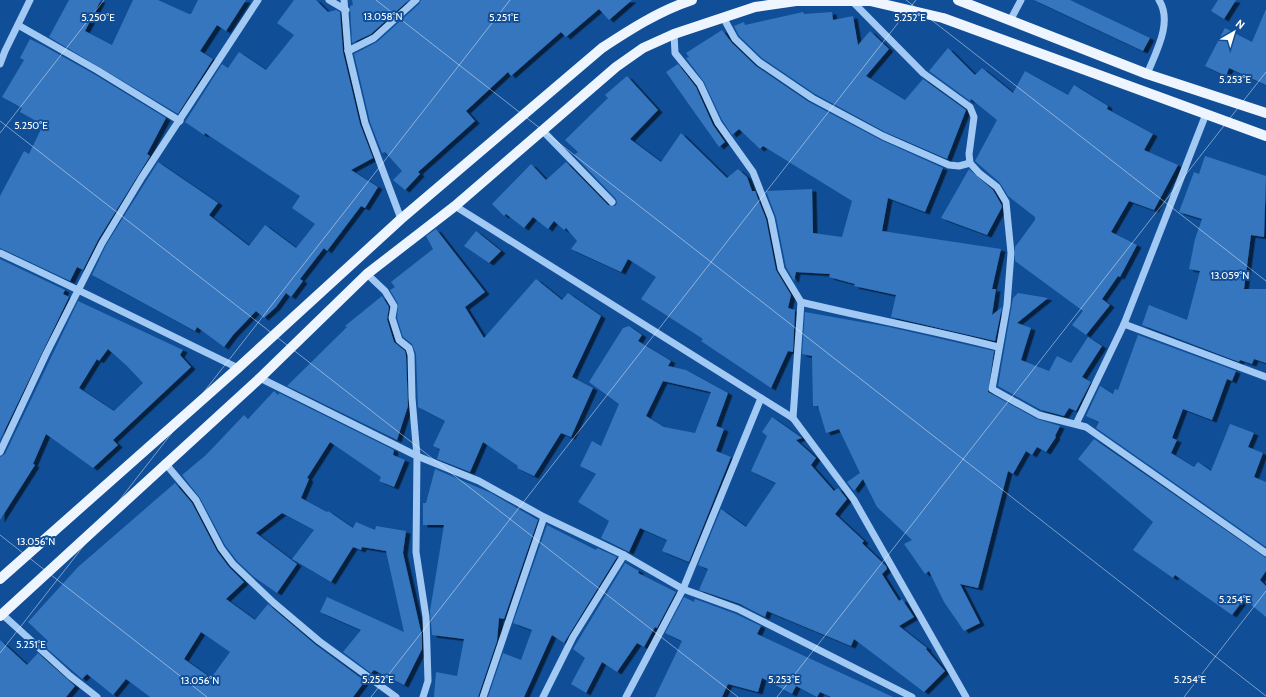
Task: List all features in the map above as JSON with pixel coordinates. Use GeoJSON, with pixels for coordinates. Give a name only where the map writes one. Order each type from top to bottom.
{"type":"FeatureCollection","features":[{"type":"Feature","properties":{"kind":"main road"},"geometry":{"type":"LineString","coordinates":[[0,579],[238,368],[401,219],[602,48],[672,3],[692,0]]}},
{"type":"Feature","properties":{"kind":"main road"},"geometry":{"type":"LineString","coordinates":[[958,0],[1011,19],[1147,74],[1266,113]]}},
{"type":"Feature","properties":{"kind":"main road"},"geometry":{"type":"LineString","coordinates":[[1,615],[164,463],[260,378],[367,274],[455,206],[616,67],[643,48],[674,34],[755,7],[796,1],[870,1],[943,18],[1266,136]]}},
{"type":"Feature","properties":{"kind":"street"},"geometry":{"type":"LineString","coordinates":[[0,64],[30,0]]}},
{"type":"Feature","properties":{"kind":"street"},"geometry":{"type":"LineString","coordinates":[[0,452],[78,288],[102,243],[142,177],[258,0]]}},
{"type":"Feature","properties":{"kind":"street"},"geometry":{"type":"LineString","coordinates":[[329,0],[346,10]]}},
{"type":"Feature","properties":{"kind":"street"},"geometry":{"type":"LineString","coordinates":[[344,0],[346,10],[348,51],[366,123],[401,219]]}},
{"type":"Feature","properties":{"kind":"street"},"geometry":{"type":"LineString","coordinates":[[348,51],[374,38],[416,0]]}},
{"type":"Feature","properties":{"kind":"street"},"geometry":{"type":"LineString","coordinates":[[1011,19],[1021,0]]}},
{"type":"Feature","properties":{"kind":"street"},"geometry":{"type":"LineString","coordinates":[[1147,74],[1163,35],[1163,7],[1159,0]]}},
{"type":"Feature","properties":{"kind":"street"},"geometry":{"type":"LineString","coordinates":[[852,1],[923,73],[970,106],[974,117],[969,154],[970,163],[979,173],[997,187],[1006,202],[1011,253],[1007,305],[998,347],[992,389],[1039,415],[1086,427],[1266,553]]}},
{"type":"Feature","properties":{"kind":"street"},"geometry":{"type":"LineString","coordinates":[[723,17],[734,39],[758,62],[812,98],[883,136],[949,165],[959,166],[970,163]]}},
{"type":"Feature","properties":{"kind":"street"},"geometry":{"type":"LineString","coordinates":[[18,25],[97,70],[180,121]]}},
{"type":"Feature","properties":{"kind":"street"},"geometry":{"type":"LineString","coordinates":[[674,34],[675,53],[700,84],[718,123],[753,172],[771,218],[781,269],[801,302],[793,418]]}},
{"type":"Feature","properties":{"kind":"street"},"geometry":{"type":"LineString","coordinates":[[1076,424],[1124,324],[1206,114]]}},
{"type":"Feature","properties":{"kind":"street"},"geometry":{"type":"LineString","coordinates":[[542,130],[612,202]]}},
{"type":"Feature","properties":{"kind":"street"},"geometry":{"type":"LineString","coordinates":[[455,206],[793,418],[854,500],[966,697]]}},
{"type":"Feature","properties":{"kind":"street"},"geometry":{"type":"LineString","coordinates":[[0,253],[78,288],[138,320],[238,368]]}},
{"type":"Feature","properties":{"kind":"street"},"geometry":{"type":"LineString","coordinates":[[367,274],[385,291],[394,306],[392,318],[399,340],[409,348],[411,355],[412,398],[417,456],[416,552],[426,618],[428,681],[423,697]]}},
{"type":"Feature","properties":{"kind":"street"},"geometry":{"type":"LineString","coordinates":[[801,302],[864,318],[941,333],[998,347]]}},
{"type":"Feature","properties":{"kind":"street"},"geometry":{"type":"LineString","coordinates":[[1124,324],[1266,377]]}},
{"type":"Feature","properties":{"kind":"street"},"geometry":{"type":"LineString","coordinates":[[260,378],[417,456],[479,481],[544,517],[624,555],[683,589],[738,609],[912,697]]}},
{"type":"Feature","properties":{"kind":"street"},"geometry":{"type":"LineString","coordinates":[[626,697],[683,589],[761,398]]}},
{"type":"Feature","properties":{"kind":"street"},"geometry":{"type":"LineString","coordinates":[[164,463],[196,500],[221,548],[233,564],[274,603],[320,641],[396,697]]}},
{"type":"Feature","properties":{"kind":"street"},"geometry":{"type":"LineString","coordinates":[[483,697],[544,517]]}},
{"type":"Feature","properties":{"kind":"street"},"geometry":{"type":"LineString","coordinates":[[544,697],[573,637],[624,555]]}},
{"type":"Feature","properties":{"kind":"street"},"geometry":{"type":"LineString","coordinates":[[1,615],[70,676],[97,697]]}},
{"type":"Feature","properties":{"kind":"building"},"geometry":{"type":"Polygon","coordinates":[[[69,0],[101,0],[85,31],[112,45],[133,0],[158,0],[191,14],[198,0],[246,0],[226,31],[217,25],[200,51],[213,59],[178,114],[49,37],[69,0]]]}},
{"type":"Feature","properties":{"kind":"building"},"geometry":{"type":"Polygon","coordinates":[[[294,0],[316,0],[328,12],[336,10],[340,12],[343,52],[360,124],[373,158],[351,170],[378,187],[365,208],[361,206],[327,251],[324,248],[300,279],[303,281],[291,297],[286,293],[276,307],[264,318],[256,311],[233,335],[224,347],[197,327],[195,331],[92,275],[106,245],[158,162],[218,203],[209,215],[249,246],[265,225],[296,248],[315,224],[292,208],[300,196],[205,133],[204,135],[185,122],[222,64],[228,68],[239,52],[266,70],[294,35],[277,23],[294,0]]]}},
{"type":"Feature","properties":{"kind":"building"},"geometry":{"type":"Polygon","coordinates":[[[352,0],[409,0],[371,34],[352,43],[350,6],[353,5],[352,0]]]}},
{"type":"Feature","properties":{"kind":"building"},"geometry":{"type":"Polygon","coordinates":[[[421,0],[632,0],[609,20],[599,9],[566,37],[561,32],[511,76],[508,72],[466,111],[475,121],[418,172],[420,174],[405,190],[393,180],[402,171],[385,152],[382,153],[370,122],[354,54],[377,42],[419,4],[421,0]]]}},
{"type":"Feature","properties":{"kind":"building"},"geometry":{"type":"Polygon","coordinates":[[[1034,0],[1070,0],[1150,38],[1143,51],[1034,0]]]}},
{"type":"Feature","properties":{"kind":"building"},"geometry":{"type":"Polygon","coordinates":[[[1218,0],[1236,0],[1224,19],[1211,11],[1218,0]]]}},
{"type":"Feature","properties":{"kind":"building"},"geometry":{"type":"Polygon","coordinates":[[[1266,9],[1266,85],[1229,68],[1226,76],[1205,66],[1225,28],[1252,42],[1266,9]]]}},
{"type":"Feature","properties":{"kind":"building"},"geometry":{"type":"Polygon","coordinates":[[[803,12],[804,14],[832,12],[833,20],[853,16],[858,45],[870,31],[889,49],[866,76],[905,100],[923,79],[966,110],[947,159],[885,132],[815,94],[762,58],[739,36],[734,26],[744,22],[745,25],[803,12]]]}},
{"type":"Feature","properties":{"kind":"building"},"geometry":{"type":"Polygon","coordinates":[[[722,30],[732,43],[756,66],[809,102],[881,140],[943,168],[925,212],[888,198],[882,231],[1001,249],[992,289],[996,289],[992,315],[1002,307],[995,341],[891,317],[896,295],[854,286],[855,284],[829,277],[830,274],[796,272],[794,281],[786,267],[776,217],[766,191],[812,189],[813,233],[842,237],[852,201],[763,146],[760,149],[739,129],[732,135],[722,120],[704,82],[686,58],[689,57],[686,53],[722,30]]]}},
{"type":"Feature","properties":{"kind":"building"},"geometry":{"type":"Polygon","coordinates":[[[30,39],[94,74],[166,118],[147,154],[150,156],[98,240],[83,270],[77,267],[70,281],[0,248],[0,196],[24,151],[29,154],[43,125],[20,112],[22,108],[2,97],[24,60],[20,58],[30,39]]]}},
{"type":"Feature","properties":{"kind":"building"},"geometry":{"type":"Polygon","coordinates":[[[948,48],[975,75],[982,68],[1013,93],[1025,71],[1068,95],[1074,85],[1108,106],[1107,109],[1153,134],[1144,150],[1178,165],[1154,210],[1129,201],[1111,232],[1137,245],[1120,277],[1118,276],[1102,299],[1110,305],[1086,335],[1072,325],[1083,311],[1015,261],[1015,247],[1035,220],[1035,217],[1008,196],[1000,183],[975,161],[997,120],[971,99],[970,101],[929,71],[948,48]]]}},
{"type":"Feature","properties":{"kind":"building"},"geometry":{"type":"Polygon","coordinates":[[[678,64],[696,87],[713,125],[725,142],[719,147],[666,72],[678,64]]]}},
{"type":"Feature","properties":{"kind":"building"},"geometry":{"type":"Polygon","coordinates":[[[627,76],[658,110],[630,139],[661,162],[681,133],[727,178],[738,169],[747,177],[752,191],[755,191],[766,219],[776,270],[791,295],[788,308],[795,310],[793,352],[788,351],[771,388],[701,341],[703,339],[641,299],[656,277],[628,259],[621,272],[571,249],[577,241],[566,228],[564,230],[554,221],[548,229],[533,217],[524,228],[506,214],[504,216],[492,204],[531,164],[546,180],[566,162],[608,205],[615,206],[617,203],[616,199],[574,155],[578,152],[565,140],[608,98],[605,95],[627,76]]]}},
{"type":"Feature","properties":{"kind":"building"},"geometry":{"type":"Polygon","coordinates":[[[1205,156],[1266,176],[1264,237],[1251,235],[1244,289],[1266,289],[1266,363],[1254,359],[1252,364],[1240,360],[1239,362],[1142,325],[1149,305],[1187,320],[1200,271],[1189,269],[1195,239],[1202,219],[1179,212],[1194,172],[1199,174],[1205,156]]]}},
{"type":"Feature","properties":{"kind":"building"},"geometry":{"type":"Polygon","coordinates":[[[969,169],[993,190],[1002,207],[987,235],[941,218],[969,169]]]}},
{"type":"Feature","properties":{"kind":"building"},"geometry":{"type":"Polygon","coordinates":[[[436,229],[485,292],[465,307],[484,338],[536,279],[562,300],[568,293],[601,316],[572,377],[593,388],[571,437],[561,433],[534,476],[517,468],[518,466],[483,442],[470,472],[437,459],[440,449],[433,446],[445,421],[418,407],[416,354],[412,344],[403,337],[397,318],[398,304],[390,290],[395,287],[391,282],[433,249],[426,236],[436,229]]]}},
{"type":"Feature","properties":{"kind":"building"},"geometry":{"type":"Polygon","coordinates":[[[476,231],[501,251],[489,263],[464,246],[476,231]]]}},
{"type":"Feature","properties":{"kind":"building"},"geometry":{"type":"Polygon","coordinates":[[[0,259],[65,290],[63,294],[69,297],[0,440],[0,259]]]}},
{"type":"Feature","properties":{"kind":"building"},"geometry":{"type":"Polygon","coordinates":[[[1018,293],[1048,298],[1017,323],[1031,328],[1021,360],[1049,371],[1057,356],[1071,363],[1088,337],[1102,346],[1082,377],[1091,382],[1076,411],[1069,408],[1064,416],[1041,410],[998,386],[1013,298],[1018,293]]]}},
{"type":"Feature","properties":{"kind":"building"},"geometry":{"type":"Polygon","coordinates":[[[382,296],[389,307],[387,319],[394,342],[405,351],[406,356],[408,406],[397,440],[287,386],[347,327],[345,326],[382,296]]]}},
{"type":"Feature","properties":{"kind":"building"},"geometry":{"type":"Polygon","coordinates":[[[78,301],[183,350],[180,355],[191,367],[113,440],[118,445],[93,468],[46,434],[33,464],[35,465],[0,520],[0,457],[5,454],[78,301]],[[108,349],[99,361],[97,359],[79,388],[114,411],[143,383],[108,349]]]}},
{"type":"Feature","properties":{"kind":"building"},"geometry":{"type":"Polygon","coordinates":[[[805,312],[889,327],[994,351],[988,392],[1037,419],[1060,426],[1055,436],[1056,437],[1046,452],[1037,447],[1032,455],[1026,451],[1013,474],[1008,471],[978,588],[960,584],[980,623],[964,631],[944,602],[929,571],[925,574],[904,544],[912,540],[877,507],[863,479],[854,491],[847,482],[860,473],[839,429],[826,433],[818,406],[813,406],[812,356],[802,354],[805,312]]]}},
{"type":"Feature","properties":{"kind":"building"},"geometry":{"type":"Polygon","coordinates":[[[629,326],[642,335],[638,341],[671,361],[668,366],[686,370],[728,393],[716,426],[724,429],[716,451],[731,457],[689,562],[662,551],[667,540],[640,528],[629,552],[601,538],[609,521],[578,502],[596,474],[580,466],[592,441],[601,446],[619,404],[589,382],[623,328],[629,326]],[[663,381],[646,416],[664,427],[695,433],[711,392],[663,381]]]}},
{"type":"Feature","properties":{"kind":"building"},"geometry":{"type":"Polygon","coordinates":[[[1138,335],[1236,371],[1232,381],[1227,379],[1212,420],[1183,409],[1172,438],[1177,440],[1171,453],[1194,467],[1198,462],[1211,471],[1230,424],[1254,433],[1248,447],[1263,453],[1254,477],[1266,482],[1266,547],[1096,428],[1099,422],[1086,416],[1100,386],[1113,394],[1115,389],[1118,390],[1138,335]]]}},
{"type":"Feature","properties":{"kind":"building"},"geometry":{"type":"Polygon","coordinates":[[[274,391],[278,395],[279,393],[394,450],[393,455],[405,460],[394,487],[379,481],[381,477],[330,442],[307,478],[309,479],[301,498],[327,512],[328,511],[353,528],[356,522],[375,530],[376,526],[406,531],[403,553],[422,636],[422,649],[404,685],[374,670],[371,673],[343,652],[361,630],[320,612],[327,597],[404,632],[386,551],[362,547],[361,550],[353,547],[331,582],[292,559],[314,530],[282,513],[256,533],[297,564],[277,593],[254,577],[237,561],[225,545],[200,498],[182,475],[206,455],[244,415],[248,419],[274,391]]]}},
{"type":"Feature","properties":{"kind":"building"},"geometry":{"type":"Polygon","coordinates":[[[772,417],[802,438],[796,440],[816,458],[811,465],[834,491],[838,488],[847,499],[835,514],[864,541],[862,543],[886,566],[887,569],[882,574],[899,601],[902,599],[914,617],[899,626],[927,648],[926,649],[945,671],[924,692],[854,639],[851,646],[767,611],[765,617],[740,604],[699,590],[708,569],[698,565],[721,509],[746,527],[776,483],[751,471],[767,436],[762,432],[772,417]]]}},
{"type":"Feature","properties":{"kind":"building"},"geometry":{"type":"Polygon","coordinates":[[[1094,439],[1266,558],[1266,571],[1260,580],[1266,586],[1266,617],[1244,599],[1232,615],[1175,575],[1173,578],[1133,550],[1153,522],[1078,459],[1094,439]]]}},
{"type":"Feature","properties":{"kind":"building"},"geometry":{"type":"Polygon","coordinates":[[[435,469],[491,493],[538,520],[504,619],[499,618],[497,641],[478,697],[434,697],[436,672],[457,676],[464,639],[432,635],[430,611],[444,525],[423,525],[423,503],[426,503],[435,469]]]}},
{"type":"Feature","properties":{"kind":"building"},"geometry":{"type":"Polygon","coordinates":[[[175,483],[192,503],[217,551],[229,567],[244,582],[226,599],[255,620],[268,604],[316,645],[365,681],[353,697],[150,697],[126,679],[113,695],[87,674],[82,679],[44,646],[48,641],[28,622],[78,567],[175,483]],[[201,632],[184,659],[211,678],[230,652],[201,632]]]}},
{"type":"Feature","properties":{"kind":"building"},"geometry":{"type":"Polygon","coordinates":[[[547,525],[596,550],[597,548],[617,557],[564,643],[552,635],[524,697],[488,697],[503,653],[521,660],[532,630],[513,623],[547,525]]]}},
{"type":"Feature","properties":{"kind":"building"},"geometry":{"type":"Polygon","coordinates":[[[625,563],[639,571],[638,573],[676,592],[657,628],[655,627],[644,647],[637,643],[617,672],[602,662],[586,693],[571,684],[585,658],[573,649],[625,563]]]}},
{"type":"Feature","properties":{"kind":"building"},"geometry":{"type":"Polygon","coordinates":[[[684,597],[694,602],[695,599],[736,614],[761,626],[757,634],[893,697],[831,697],[820,692],[817,697],[796,686],[792,694],[762,678],[758,692],[728,684],[722,697],[655,697],[682,641],[665,633],[684,597]]]}},
{"type":"Feature","properties":{"kind":"building"},"geometry":{"type":"Polygon","coordinates":[[[0,640],[27,665],[38,653],[75,686],[66,697],[0,697],[0,640]]]}}]}
